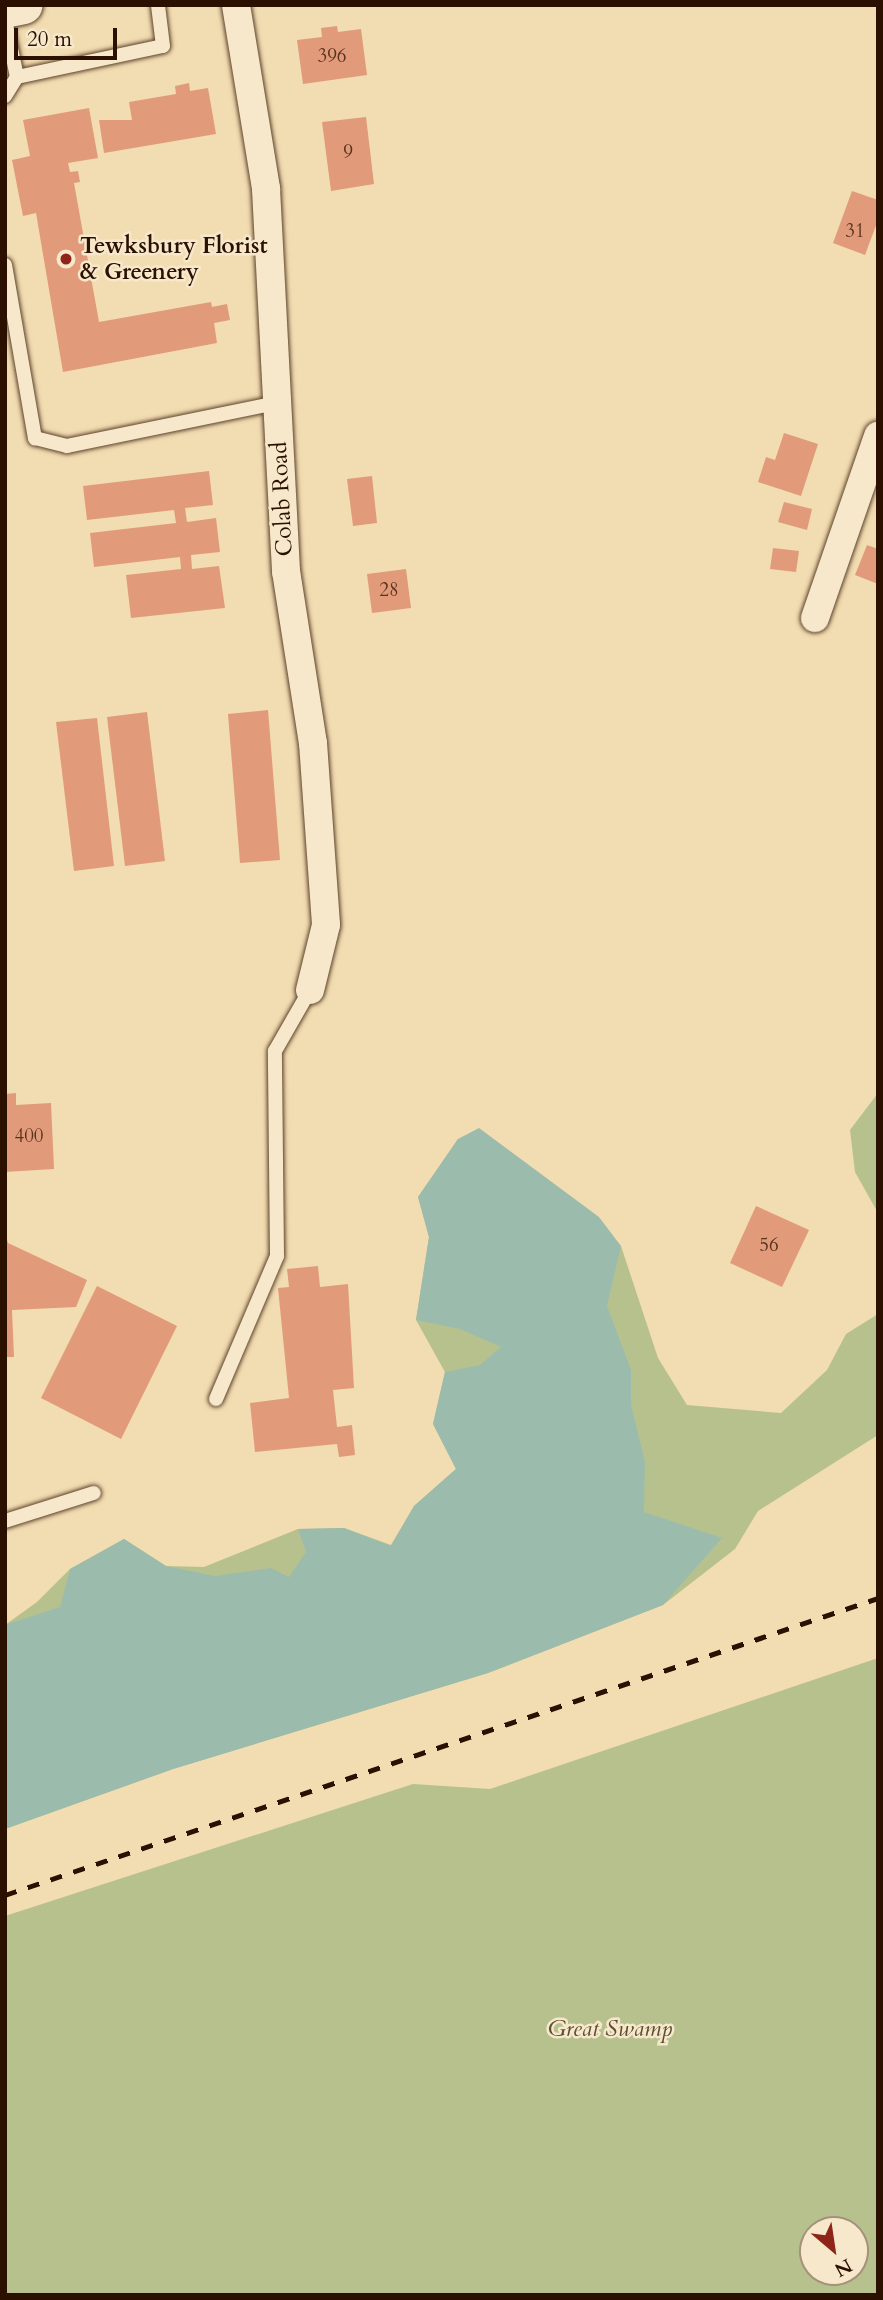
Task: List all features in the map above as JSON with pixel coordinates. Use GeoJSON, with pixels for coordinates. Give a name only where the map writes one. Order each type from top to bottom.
{"type":"FeatureCollection","features":[{"type":"Feature","properties":{"kind":"main road"},"geometry":{"type":"LineString","coordinates":[[5,9],[24,5]]}},
{"type":"Feature","properties":{"kind":"street","name":"Colab Road"},"geometry":{"type":"LineString","coordinates":[[236,5],[265,189],[286,572],[313,743],[327,926],[310,990]]}},
{"type":"Feature","properties":{"kind":"street"},"geometry":{"type":"LineString","coordinates":[[815,618],[878,436]]}},
{"type":"Feature","properties":{"kind":"lane"},"geometry":{"type":"LineString","coordinates":[[17,77],[163,46],[158,5]]}},
{"type":"Feature","properties":{"kind":"lane"},"geometry":{"type":"LineString","coordinates":[[5,20],[17,77],[5,96]]}},
{"type":"Feature","properties":{"kind":"lane"},"geometry":{"type":"LineString","coordinates":[[5,265],[35,438],[67,446],[276,404]]}},
{"type":"Feature","properties":{"kind":"lane"},"geometry":{"type":"LineString","coordinates":[[216,1399],[277,1256],[275,1051],[310,990]]}},
{"type":"Feature","properties":{"kind":"lane"},"geometry":{"type":"LineString","coordinates":[[5,1521],[94,1493]]}},
{"type":"Feature","properties":{"kind":"green space"},"geometry":{"type":"Polygon","coordinates":[[[878,1093],[878,1213],[855,1172],[850,1130],[878,1093]]]}},
{"type":"Feature","properties":{"kind":"green space"},"geometry":{"type":"Polygon","coordinates":[[[458,1139],[621,1246],[658,1358],[687,1405],[781,1413],[827,1370],[846,1334],[878,1314],[878,1435],[758,1511],[735,1549],[663,1605],[488,1673],[173,1769],[5,1829],[5,1625],[37,1602],[70,1569],[124,1539],[166,1566],[204,1567],[298,1529],[344,1528],[391,1545],[414,1506],[456,1469],[433,1424],[445,1372],[416,1320],[429,1237],[418,1197],[458,1139]]]}},
{"type":"Feature","properties":{"kind":"green space","name":"Great Swamp"},"geometry":{"type":"Polygon","coordinates":[[[878,1658],[878,2295],[5,2295],[5,1916],[413,1784],[490,1789],[878,1658]]]}},
{"type":"Feature","properties":{"kind":"shaded area"},"geometry":{"type":"Polygon","coordinates":[[[479,1128],[599,1217],[621,1246],[607,1306],[631,1370],[631,1405],[645,1462],[644,1512],[722,1538],[663,1605],[488,1673],[173,1769],[5,1829],[5,1625],[60,1607],[70,1569],[124,1539],[166,1566],[215,1576],[271,1568],[289,1577],[306,1552],[298,1529],[344,1528],[391,1546],[414,1506],[456,1469],[433,1424],[445,1372],[480,1365],[501,1347],[460,1329],[416,1320],[429,1237],[418,1197],[458,1139],[479,1128]]]}},
{"type":"Feature","properties":{"kind":"building"},"geometry":{"type":"Polygon","coordinates":[[[337,26],[338,32],[361,29],[367,75],[303,84],[297,40],[322,37],[321,28],[337,26]]]}},
{"type":"Feature","properties":{"kind":"building"},"geometry":{"type":"Polygon","coordinates":[[[189,83],[190,91],[208,88],[216,134],[104,153],[99,120],[132,120],[129,102],[176,94],[175,86],[189,83]]]}},
{"type":"Feature","properties":{"kind":"building","name":"Tewksbury Florist & Greenery"},"geometry":{"type":"Polygon","coordinates":[[[89,108],[98,158],[68,163],[70,172],[78,171],[80,182],[74,183],[99,322],[211,302],[212,307],[227,304],[230,320],[214,323],[217,343],[63,372],[36,213],[23,216],[12,160],[30,156],[23,120],[89,108]]]}},
{"type":"Feature","properties":{"kind":"building"},"geometry":{"type":"Polygon","coordinates":[[[366,117],[374,184],[331,191],[322,122],[366,117]]]}},
{"type":"Feature","properties":{"kind":"building"},"geometry":{"type":"Polygon","coordinates":[[[852,191],[878,200],[878,220],[865,255],[833,243],[852,191]]]}},
{"type":"Feature","properties":{"kind":"building"},"geometry":{"type":"Polygon","coordinates":[[[784,433],[818,444],[801,496],[758,482],[766,457],[775,460],[784,433]]]}},
{"type":"Feature","properties":{"kind":"building"},"geometry":{"type":"Polygon","coordinates":[[[209,471],[213,505],[185,508],[187,522],[216,518],[220,552],[191,555],[192,569],[219,566],[225,608],[131,618],[126,575],[181,569],[180,557],[94,567],[90,533],[176,523],[174,510],[87,520],[83,486],[209,471]]]}},
{"type":"Feature","properties":{"kind":"building"},"geometry":{"type":"Polygon","coordinates":[[[372,476],[377,523],[353,526],[347,479],[372,476]]]}},
{"type":"Feature","properties":{"kind":"building"},"geometry":{"type":"Polygon","coordinates":[[[784,502],[812,509],[807,530],[778,522],[784,502]]]}},
{"type":"Feature","properties":{"kind":"building"},"geometry":{"type":"Polygon","coordinates":[[[867,545],[878,549],[878,584],[855,575],[867,545]]]}},
{"type":"Feature","properties":{"kind":"building"},"geometry":{"type":"Polygon","coordinates":[[[773,548],[799,551],[796,572],[770,569],[773,548]]]}},
{"type":"Feature","properties":{"kind":"building"},"geometry":{"type":"Polygon","coordinates":[[[406,569],[411,608],[372,613],[367,574],[406,569]]]}},
{"type":"Feature","properties":{"kind":"building"},"geometry":{"type":"Polygon","coordinates":[[[268,710],[280,860],[240,863],[228,714],[268,710]]]}},
{"type":"Feature","properties":{"kind":"building"},"geometry":{"type":"Polygon","coordinates":[[[147,712],[165,861],[125,866],[107,717],[147,712]]]}},
{"type":"Feature","properties":{"kind":"building"},"geometry":{"type":"Polygon","coordinates":[[[97,718],[114,866],[74,871],[56,722],[97,718]]]}},
{"type":"Feature","properties":{"kind":"building"},"geometry":{"type":"Polygon","coordinates":[[[16,1093],[16,1105],[51,1103],[54,1169],[5,1172],[5,1094],[16,1093]]]}},
{"type":"Feature","properties":{"kind":"building"},"geometry":{"type":"Polygon","coordinates":[[[756,1206],[809,1230],[782,1287],[730,1263],[756,1206]]]}},
{"type":"Feature","properties":{"kind":"building"},"geometry":{"type":"Polygon","coordinates":[[[5,1233],[8,1243],[87,1280],[76,1307],[12,1310],[14,1357],[5,1357],[5,1233]]]}},
{"type":"Feature","properties":{"kind":"building"},"geometry":{"type":"Polygon","coordinates":[[[318,1266],[320,1287],[348,1284],[354,1388],[333,1390],[337,1427],[352,1425],[355,1455],[339,1457],[337,1444],[255,1452],[250,1403],[289,1398],[278,1288],[289,1287],[287,1269],[318,1266]]]}},
{"type":"Feature","properties":{"kind":"building"},"geometry":{"type":"Polygon","coordinates":[[[97,1286],[177,1326],[121,1439],[41,1398],[97,1286]]]}},
{"type":"Feature","properties":{"kind":"railway"},"geometry":{"type":"LineString","coordinates":[[5,1895],[878,1598]]}},
{"type":"Feature","properties":{"kind":"place","name":"Tewksbury Florist & Greenery"},"geometry":{"type":"Point","coordinates":[66,259]}}]}
